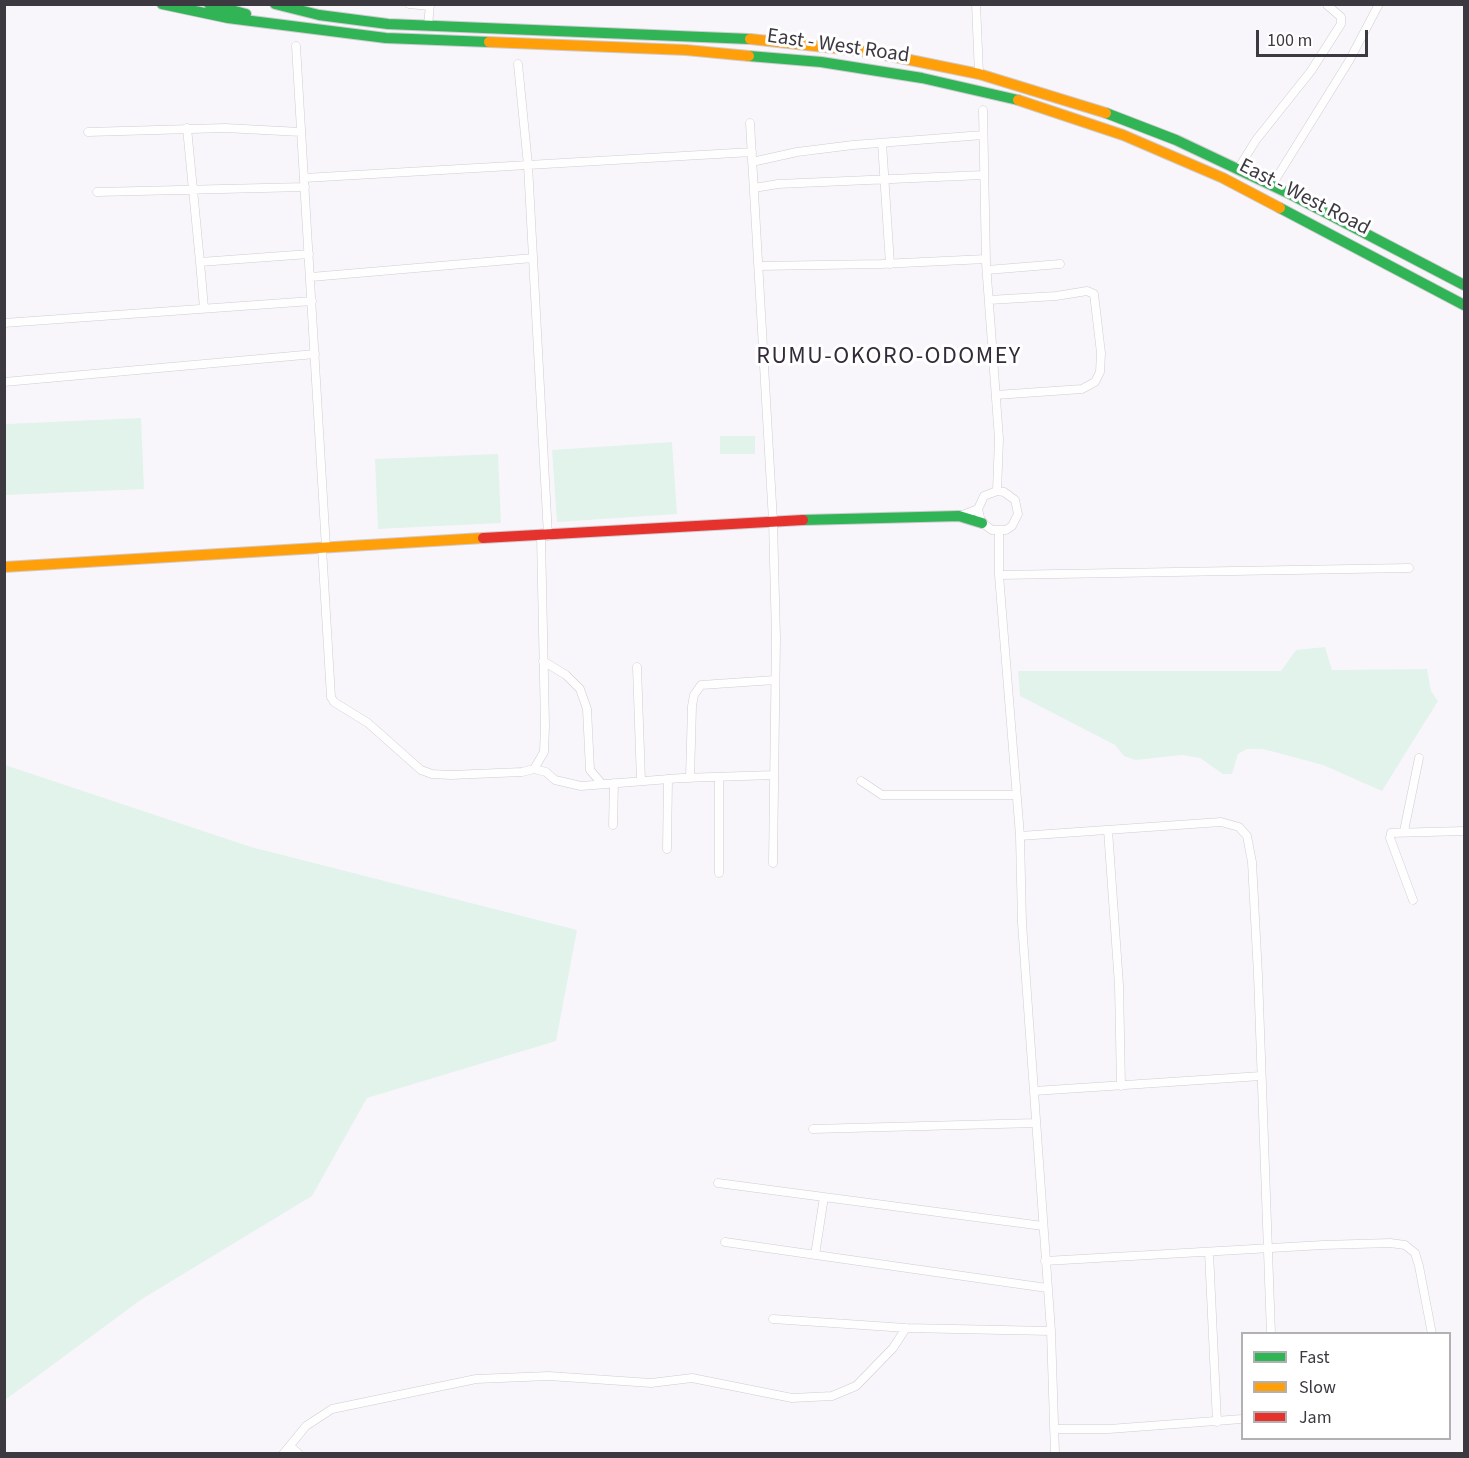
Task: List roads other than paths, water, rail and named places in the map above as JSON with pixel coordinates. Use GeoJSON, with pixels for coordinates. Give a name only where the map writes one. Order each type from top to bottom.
{"type":"FeatureCollection","features":[{"type":"Feature","properties":{"kind":"main road","name":"East - West Road"},"geometry":{"type":"LineString","coordinates":[[162,4],[228,18],[386,38],[686,50],[772,57],[868,69],[1024,101],[1080,119],[1169,153],[1230,182],[1464,305]]}},
{"type":"Feature","properties":{"kind":"main road"},"geometry":{"type":"LineString","coordinates":[[209,4],[294,27]]}},
{"type":"Feature","properties":{"kind":"main road"},"geometry":{"type":"LineString","coordinates":[[266,4],[301,12]]}},
{"type":"Feature","properties":{"kind":"main road","name":"East - West Road"},"geometry":{"type":"LineString","coordinates":[[275,4],[301,12],[346,20],[428,26],[687,35],[823,45],[979,74],[1086,105],[1176,140],[1272,185],[1464,285]]}},
{"type":"Feature","properties":{"kind":"main road"},"geometry":{"type":"LineString","coordinates":[[686,50],[687,35]]}},
{"type":"Feature","properties":{"kind":"main road"},"geometry":{"type":"LineString","coordinates":[[4,567],[773,521],[959,516],[982,523]]}},
{"type":"Feature","properties":{"kind":"street"},"geometry":{"type":"LineString","coordinates":[[410,4],[430,5],[428,26]]}},
{"type":"Feature","properties":{"kind":"street"},"geometry":{"type":"LineString","coordinates":[[976,4],[979,74]]}},
{"type":"Feature","properties":{"kind":"street"},"geometry":{"type":"LineString","coordinates":[[1272,185],[1349,61],[1379,4]]}},
{"type":"Feature","properties":{"kind":"street"},"geometry":{"type":"LineString","coordinates":[[1238,169],[1256,140],[1311,71],[1341,24],[1341,17],[1328,6]]}},
{"type":"Feature","properties":{"kind":"street"},"geometry":{"type":"LineString","coordinates":[[297,46],[315,354],[331,697],[334,702],[368,723],[412,763],[432,774],[522,772],[534,769],[546,772],[555,780],[581,786],[668,779],[774,775]]}},
{"type":"Feature","properties":{"kind":"street"},"geometry":{"type":"LineString","coordinates":[[518,63],[528,165],[544,536],[544,752],[534,769]]}},
{"type":"Feature","properties":{"kind":"street"},"geometry":{"type":"LineString","coordinates":[[983,110],[986,259],[999,439],[997,491]]}},
{"type":"Feature","properties":{"kind":"street"},"geometry":{"type":"LineString","coordinates":[[750,123],[773,521],[775,680],[773,863]]}},
{"type":"Feature","properties":{"kind":"street"},"geometry":{"type":"LineString","coordinates":[[88,132],[187,128],[302,132]]}},
{"type":"Feature","properties":{"kind":"street"},"geometry":{"type":"LineString","coordinates":[[187,128],[204,308]]}},
{"type":"Feature","properties":{"kind":"street"},"geometry":{"type":"LineString","coordinates":[[752,162],[797,152],[882,142],[983,135]]}},
{"type":"Feature","properties":{"kind":"street"},"geometry":{"type":"LineString","coordinates":[[882,142],[890,264]]}},
{"type":"Feature","properties":{"kind":"street"},"geometry":{"type":"LineString","coordinates":[[304,178],[752,152]]}},
{"type":"Feature","properties":{"kind":"street"},"geometry":{"type":"LineString","coordinates":[[754,188],[778,184],[983,175]]}},
{"type":"Feature","properties":{"kind":"street"},"geometry":{"type":"LineString","coordinates":[[97,192],[305,188]]}},
{"type":"Feature","properties":{"kind":"street"},"geometry":{"type":"LineString","coordinates":[[200,262],[309,254]]}},
{"type":"Feature","properties":{"kind":"street"},"geometry":{"type":"LineString","coordinates":[[310,277],[533,258]]}},
{"type":"Feature","properties":{"kind":"street"},"geometry":{"type":"LineString","coordinates":[[759,266],[890,264],[986,259]]}},
{"type":"Feature","properties":{"kind":"street"},"geometry":{"type":"LineString","coordinates":[[987,270],[1060,264]]}},
{"type":"Feature","properties":{"kind":"street"},"geometry":{"type":"LineString","coordinates":[[989,300],[1056,296],[1088,291],[1094,294],[1101,353],[1100,372],[1095,382],[1082,388],[996,395]]}},
{"type":"Feature","properties":{"kind":"street"},"geometry":{"type":"LineString","coordinates":[[4,323],[312,301]]}},
{"type":"Feature","properties":{"kind":"street"},"geometry":{"type":"LineString","coordinates":[[4,382],[315,354]]}},
{"type":"Feature","properties":{"kind":"street"},"geometry":{"type":"LineString","coordinates":[[959,516],[978,508],[984,496],[997,491],[1010,495],[1018,507],[1016,520],[1006,530],[999,531],[992,530],[982,523],[978,508]]}},
{"type":"Feature","properties":{"kind":"street"},"geometry":{"type":"LineString","coordinates":[[999,531],[999,575],[1020,837],[1022,923],[1051,1331],[1054,1454]]}},
{"type":"Feature","properties":{"kind":"street"},"geometry":{"type":"LineString","coordinates":[[999,575],[1409,568]]}},
{"type":"Feature","properties":{"kind":"street"},"geometry":{"type":"LineString","coordinates":[[543,661],[566,675],[580,689],[587,710],[590,770],[602,784]]}},
{"type":"Feature","properties":{"kind":"street"},"geometry":{"type":"LineString","coordinates":[[637,666],[641,781]]}},
{"type":"Feature","properties":{"kind":"street"},"geometry":{"type":"LineString","coordinates":[[690,778],[692,706],[694,695],[701,685],[775,680]]}},
{"type":"Feature","properties":{"kind":"street"},"geometry":{"type":"LineString","coordinates":[[1404,831],[1419,758]]}},
{"type":"Feature","properties":{"kind":"street"},"geometry":{"type":"LineString","coordinates":[[719,777],[719,873]]}},
{"type":"Feature","properties":{"kind":"street"},"geometry":{"type":"LineString","coordinates":[[667,849],[668,779]]}},
{"type":"Feature","properties":{"kind":"street"},"geometry":{"type":"LineString","coordinates":[[861,781],[882,795],[1016,795]]}},
{"type":"Feature","properties":{"kind":"street"},"geometry":{"type":"LineString","coordinates":[[613,825],[614,783]]}},
{"type":"Feature","properties":{"kind":"street"},"geometry":{"type":"LineString","coordinates":[[1020,837],[1221,822],[1239,827],[1247,836],[1252,862],[1271,1332]]}},
{"type":"Feature","properties":{"kind":"street"},"geometry":{"type":"LineString","coordinates":[[1108,830],[1119,985],[1121,1086]]}},
{"type":"Feature","properties":{"kind":"street"},"geometry":{"type":"LineString","coordinates":[[1413,900],[1390,836],[1392,832],[1464,831]]}},
{"type":"Feature","properties":{"kind":"street"},"geometry":{"type":"LineString","coordinates":[[1034,1091],[1261,1076]]}},
{"type":"Feature","properties":{"kind":"street"},"geometry":{"type":"LineString","coordinates":[[813,1129],[1036,1123]]}},
{"type":"Feature","properties":{"kind":"street"},"geometry":{"type":"LineString","coordinates":[[718,1182],[1043,1226]]}},
{"type":"Feature","properties":{"kind":"street"},"geometry":{"type":"LineString","coordinates":[[815,1255],[824,1197]]}},
{"type":"Feature","properties":{"kind":"street"},"geometry":{"type":"LineString","coordinates":[[725,1242],[1047,1288]]}},
{"type":"Feature","properties":{"kind":"street"},"geometry":{"type":"LineString","coordinates":[[1045,1261],[1390,1243],[1405,1245],[1415,1253],[1432,1332]]}},
{"type":"Feature","properties":{"kind":"street"},"geometry":{"type":"LineString","coordinates":[[1209,1252],[1217,1422]]}},
{"type":"Feature","properties":{"kind":"street"},"geometry":{"type":"LineString","coordinates":[[773,1319],[906,1328],[1051,1331]]}},
{"type":"Feature","properties":{"kind":"street"},"geometry":{"type":"LineString","coordinates":[[283,1454],[306,1426],[332,1408],[476,1379],[549,1376],[651,1383],[692,1378],[792,1398],[832,1396],[856,1386],[893,1348],[906,1328]]}},
{"type":"Feature","properties":{"kind":"street"},"geometry":{"type":"LineString","coordinates":[[1054,1429],[1109,1429],[1241,1419]]}},
{"type":"Feature","properties":{"kind":"street"},"geometry":{"type":"LineString","coordinates":[[290,1446],[299,1454]]}},
{"type":"Feature","properties":{"kind":"district","name":"RUMU-OKORO-ODOMEY"},"geometry":{"type":"Point","coordinates":[889,358]}}]}
